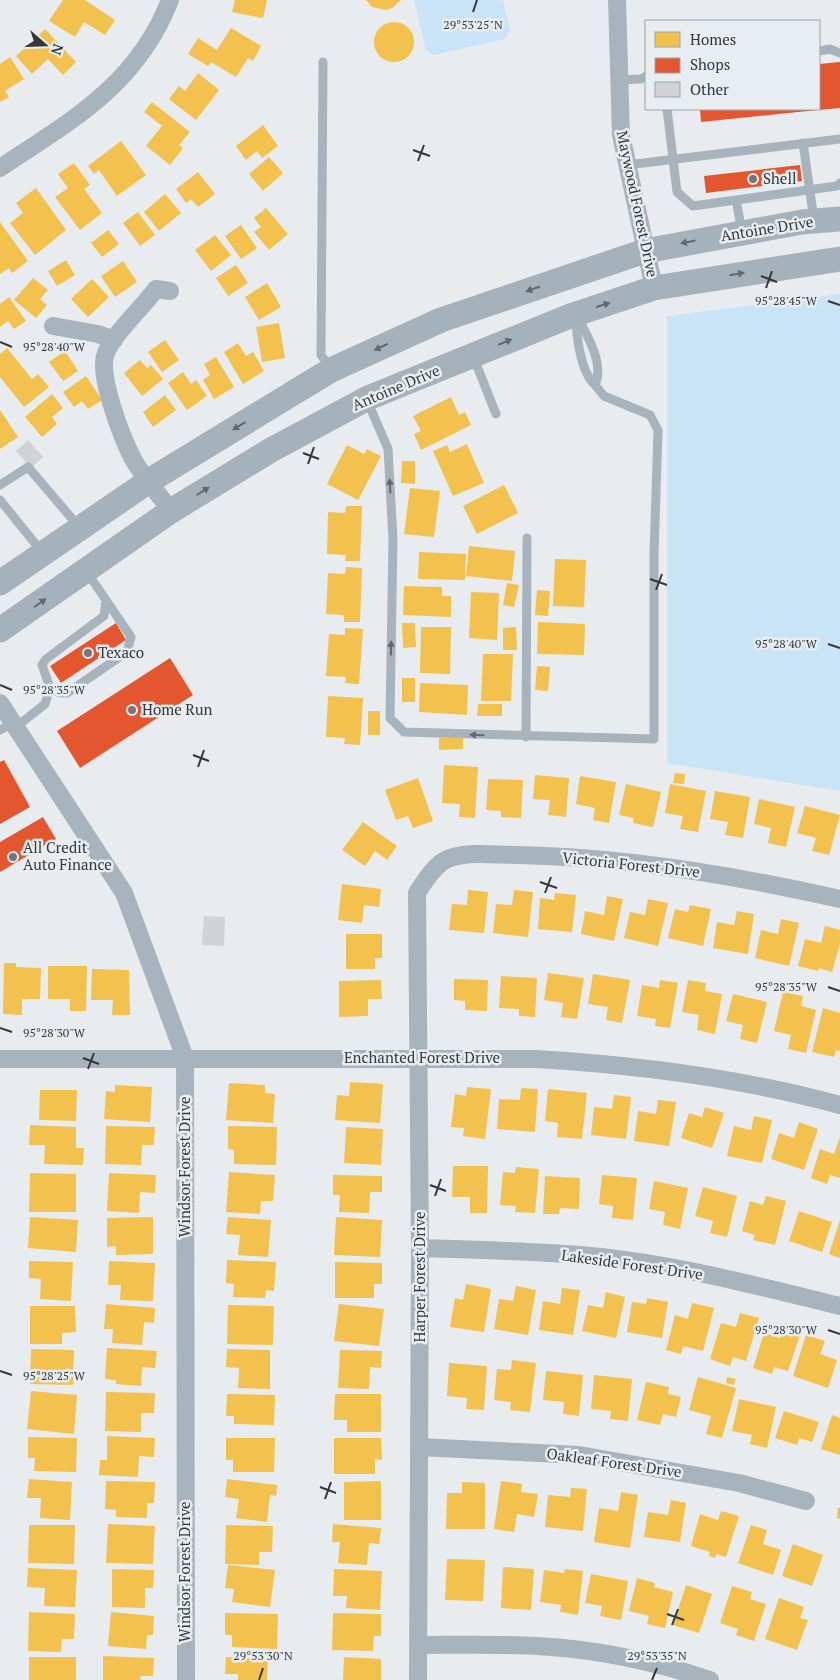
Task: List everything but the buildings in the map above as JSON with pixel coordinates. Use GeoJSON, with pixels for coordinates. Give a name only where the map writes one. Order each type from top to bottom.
{"type":"FeatureCollection","features":[{"type":"Feature","properties":{"kind":"main road","name":"Antoine Drive"},"geometry":{"type":"LineString","coordinates":[[0,583],[149,481],[342,365],[440,320],[645,251],[742,232],[840,219]]}},
{"type":"Feature","properties":{"kind":"main road","name":"Antoine Drive"},"geometry":{"type":"LineString","coordinates":[[0,630],[171,511],[270,450],[367,399],[576,314],[654,288],[840,259]]}},
{"type":"Feature","properties":{"kind":"main road"},"geometry":{"type":"LineString","coordinates":[[342,365],[367,399]]}},
{"type":"Feature","properties":{"kind":"street"},"geometry":{"type":"LineString","coordinates":[[0,168],[88,110],[115,85],[141,54],[162,22],[170,0]]}},
{"type":"Feature","properties":{"kind":"street","name":"Maywood Forest Drive"},"geometry":{"type":"LineString","coordinates":[[617,0],[621,135],[654,288]]}},
{"type":"Feature","properties":{"kind":"street"},"geometry":{"type":"LineString","coordinates":[[170,291],[156,289],[114,340],[105,356],[105,382],[133,459],[171,511]]}},
{"type":"Feature","properties":{"kind":"street"},"geometry":{"type":"LineString","coordinates":[[53,326],[98,334],[114,340]]}},
{"type":"Feature","properties":{"kind":"street","name":"Windsor Forest Drive"},"geometry":{"type":"LineString","coordinates":[[0,702],[10,727],[124,893],[185,1058],[186,1680]]}},
{"type":"Feature","properties":{"kind":"street","name":"Victoria Forest Drive"},"geometry":{"type":"LineString","coordinates":[[426,878],[448,858],[469,854],[544,856],[642,864],[724,875],[840,899]]}},
{"type":"Feature","properties":{"kind":"street","name":"Harper Forest Drive"},"geometry":{"type":"LineString","coordinates":[[418,1680],[420,1248],[417,894],[426,878]]}},
{"type":"Feature","properties":{"kind":"street","name":"Enchanted Forest Drive"},"geometry":{"type":"LineString","coordinates":[[0,1059],[536,1059],[604,1063],[771,1089],[840,1105]]}},
{"type":"Feature","properties":{"kind":"street","name":"Lakeside Forest Drive"},"geometry":{"type":"LineString","coordinates":[[420,1248],[592,1256],[661,1266],[765,1287],[840,1306]]}},
{"type":"Feature","properties":{"kind":"street","name":"Oakleaf Forest Drive"},"geometry":{"type":"LineString","coordinates":[[419,1447],[579,1455],[739,1483],[806,1501]]}},
{"type":"Feature","properties":{"kind":"street"},"geometry":{"type":"LineString","coordinates":[[418,1645],[538,1646],[617,1657],[676,1668],[710,1680]]}},
{"type":"Feature","properties":{"kind":"lane"},"geometry":{"type":"LineString","coordinates":[[820,51],[830,50],[840,53]]}},
{"type":"Feature","properties":{"kind":"lane"},"geometry":{"type":"LineString","coordinates":[[323,62],[321,355],[342,365]]}},
{"type":"Feature","properties":{"kind":"lane"},"geometry":{"type":"LineString","coordinates":[[619,80],[642,79],[645,77]]}},
{"type":"Feature","properties":{"kind":"lane"},"geometry":{"type":"LineString","coordinates":[[667,110],[677,192],[694,206],[837,186],[840,183]]}},
{"type":"Feature","properties":{"kind":"lane"},"geometry":{"type":"LineString","coordinates":[[627,165],[840,139]]}},
{"type":"Feature","properties":{"kind":"lane"},"geometry":{"type":"LineString","coordinates":[[803,143],[814,221]]}},
{"type":"Feature","properties":{"kind":"lane"},"geometry":{"type":"LineString","coordinates":[[736,200],[742,232]]}},
{"type":"Feature","properties":{"kind":"lane"},"geometry":{"type":"LineString","coordinates":[[367,399],[388,449],[393,540],[390,718],[404,732],[654,739],[654,555],[658,430],[650,415],[604,396],[595,385],[599,376],[598,369],[588,335],[576,314]]}},
{"type":"Feature","properties":{"kind":"lane"},"geometry":{"type":"LineString","coordinates":[[473,356],[496,414]]}},
{"type":"Feature","properties":{"kind":"lane"},"geometry":{"type":"LineString","coordinates":[[0,485],[28,466],[80,528]]}},
{"type":"Feature","properties":{"kind":"lane"},"geometry":{"type":"LineString","coordinates":[[0,500],[43,553]]}},
{"type":"Feature","properties":{"kind":"lane"},"geometry":{"type":"LineString","coordinates":[[526,538],[526,736]]}},
{"type":"Feature","properties":{"kind":"lane"},"geometry":{"type":"LineString","coordinates":[[50,687],[60,693],[66,693],[127,652],[131,637],[86,571]]}},
{"type":"Feature","properties":{"kind":"lane"},"geometry":{"type":"LineString","coordinates":[[10,727],[45,704],[50,687],[42,665],[46,659],[104,616],[106,600]]}},
{"type":"Feature","properties":{"kind":"shaded area"},"geometry":{"type":"Polygon","coordinates":[[[414,0],[503,0],[510,30],[505,39],[434,55],[426,50],[414,0]]]}},
{"type":"Feature","properties":{"kind":"shaded area"},"geometry":{"type":"Polygon","coordinates":[[[840,294],[840,791],[667,763],[667,316],[840,294]]]}},
{"type":"Feature","properties":{"kind":"place","name":"Shell"},"geometry":{"type":"Point","coordinates":[753,179]}},
{"type":"Feature","properties":{"kind":"place","name":"Texaco"},"geometry":{"type":"Point","coordinates":[88,653]}},
{"type":"Feature","properties":{"kind":"place","name":"Home Run"},"geometry":{"type":"Point","coordinates":[132,710]}},
{"type":"Feature","properties":{"kind":"place","name":"All Credit Auto Finance"},"geometry":{"type":"Point","coordinates":[13,857]}}]}
